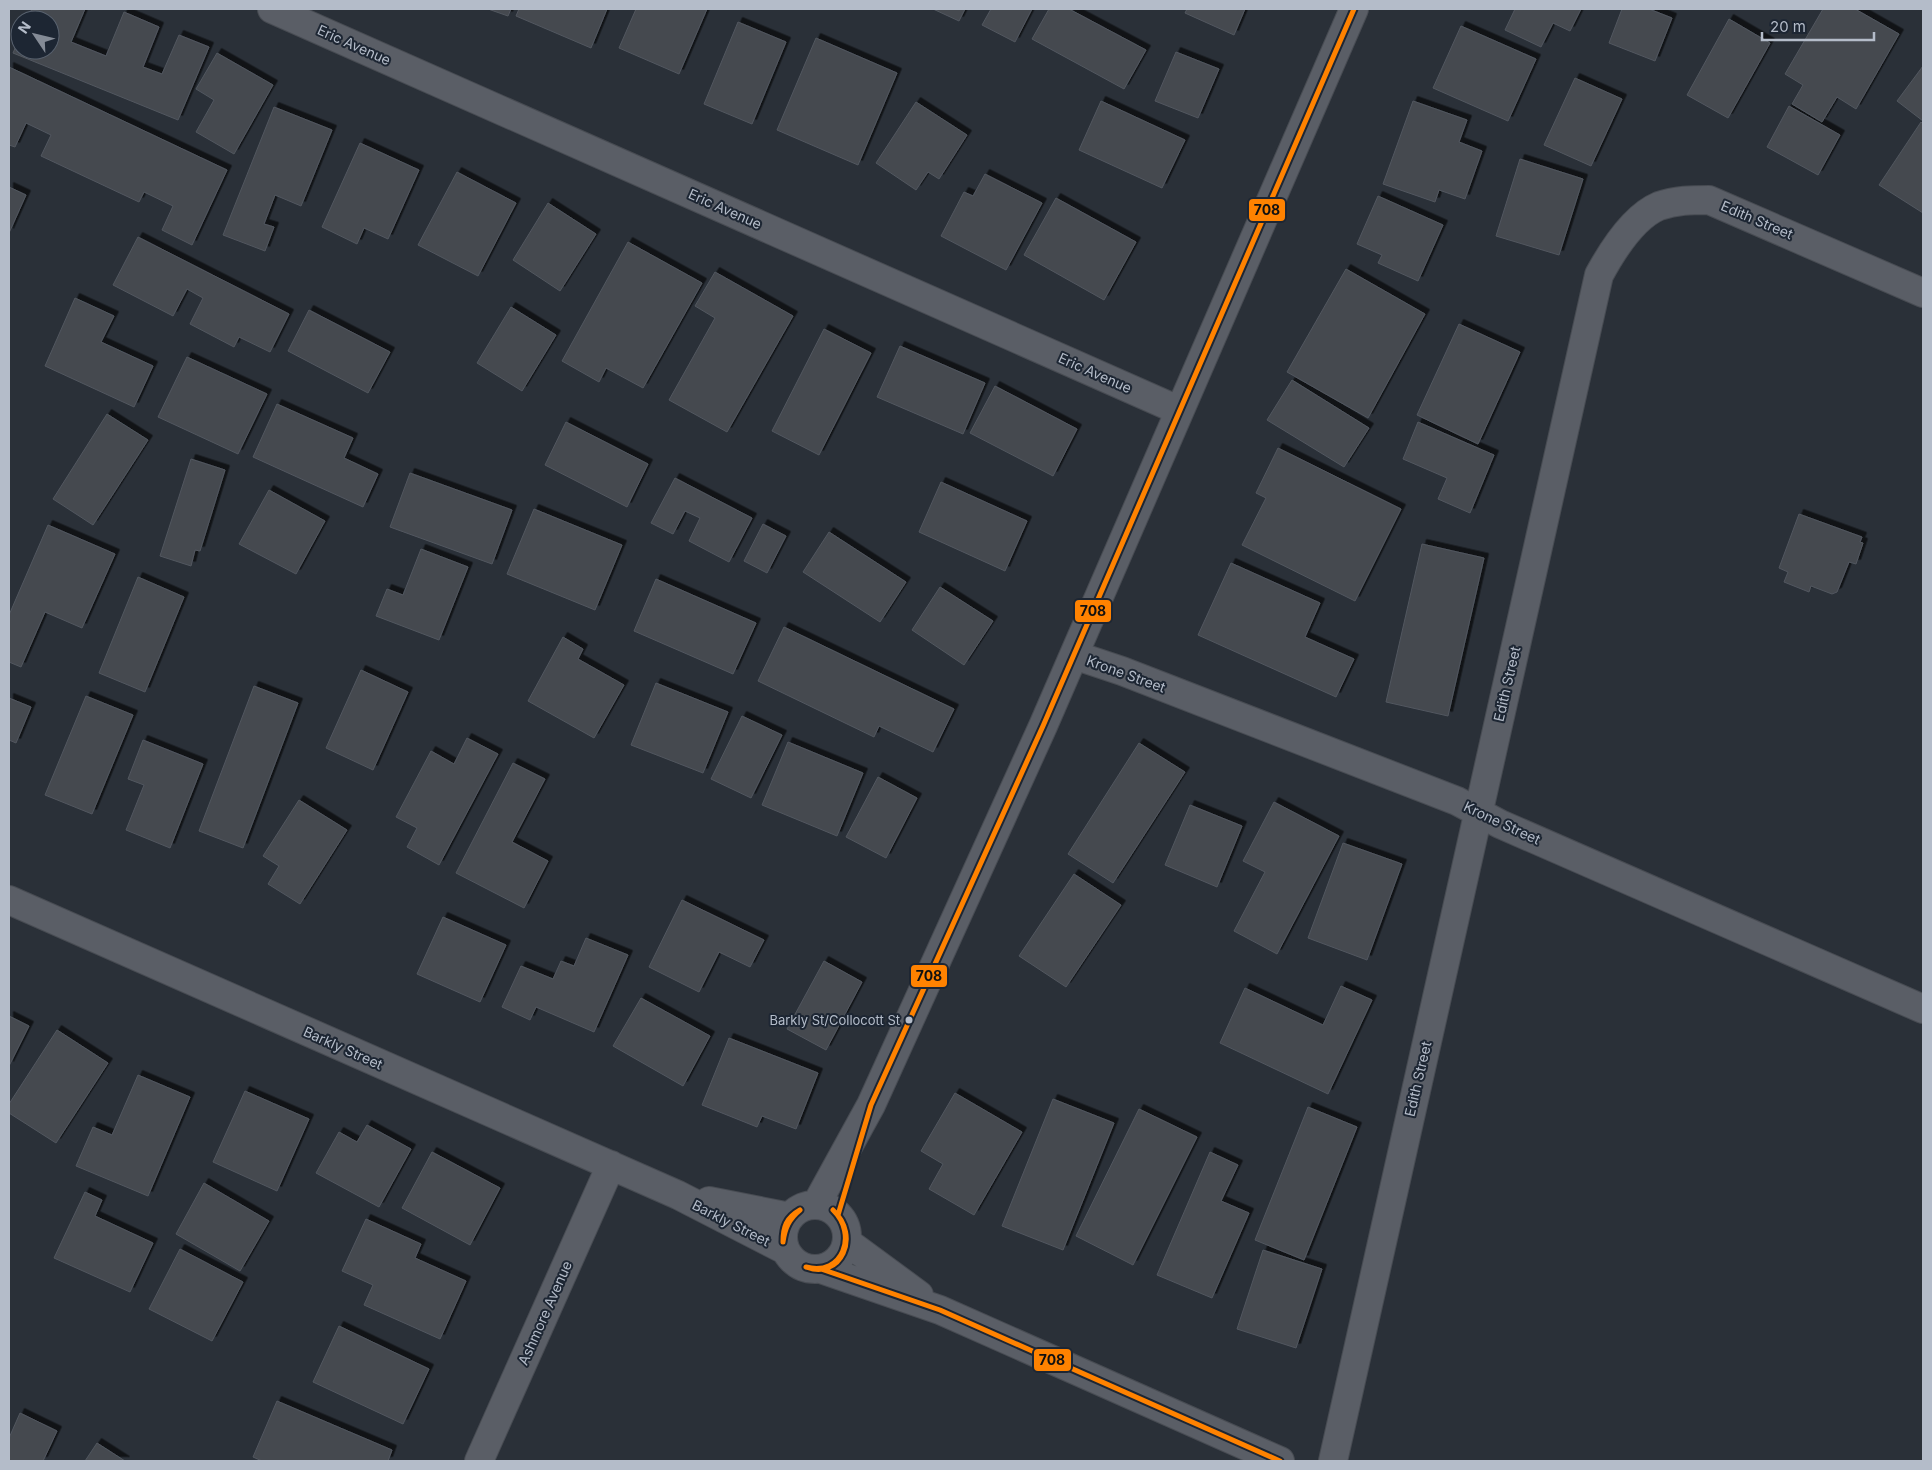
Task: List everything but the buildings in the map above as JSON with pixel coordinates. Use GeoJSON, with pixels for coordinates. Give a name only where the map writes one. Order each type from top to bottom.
{"type":"FeatureCollection","features":[{"type":"Feature","properties":{"kind":"street","name":"Eric Avenue"},"geometry":{"type":"LineString","coordinates":[[272,9],[1178,410]]}},
{"type":"Feature","properties":{"kind":"street"},"geometry":{"type":"LineString","coordinates":[[827,1210],[871,1105],[1074,655],[1178,410],[1354,9]]}},
{"type":"Feature","properties":{"kind":"street","name":"Edith Street"},"geometry":{"type":"LineString","coordinates":[[1332,1461],[1599,275],[1618,243],[1634,225],[1658,207],[1683,201],[1709,200],[1923,293]]}},
{"type":"Feature","properties":{"kind":"street","name":"Krone Street"},"geometry":{"type":"LineString","coordinates":[[1074,655],[1122,671],[1448,798],[1478,813],[1923,1009]]}},
{"type":"Feature","properties":{"kind":"street","name":"Barkly Street"},"geometry":{"type":"LineString","coordinates":[[9,900],[678,1195],[785,1250]]}},
{"type":"Feature","properties":{"kind":"street","name":"Ashmore Avenue"},"geometry":{"type":"LineString","coordinates":[[480,1461],[611,1166]]}},
{"type":"Feature","properties":{"kind":"street","name":"Barkly Street"},"geometry":{"type":"LineString","coordinates":[[678,1195],[790,1217]]}},
{"type":"Feature","properties":{"kind":"street"},"geometry":{"type":"LineString","coordinates":[[802,1208],[827,1210],[847,1232],[847,1242],[838,1260],[820,1269],[810,1270],[799,1266],[785,1250],[782,1233],[790,1217],[802,1208]]}},
{"type":"Feature","properties":{"kind":"street"},"geometry":{"type":"LineString","coordinates":[[847,1242],[940,1310]]}},
{"type":"Feature","properties":{"kind":"street"},"geometry":{"type":"LineString","coordinates":[[820,1269],[940,1310],[1280,1461]]}},
{"type":"Feature","properties":{"kind":"transit line","name":"708"},"geometry":{"type":"LineString","coordinates":[[838,1215],[871,1105],[1043,726],[1354,9]]}},
{"type":"Feature","properties":{"kind":"transit line","name":"708"},"geometry":{"type":"LineString","coordinates":[[783,1242],[786,1223],[791,1216],[800,1210]]}},
{"type":"Feature","properties":{"kind":"transit line","name":"708"},"geometry":{"type":"LineString","coordinates":[[783,1242],[788,1224],[800,1210]]}},
{"type":"Feature","properties":{"kind":"transit line","name":"708"},"geometry":{"type":"LineString","coordinates":[[806,1267],[819,1268],[829,1266],[837,1260],[843,1251],[845,1230],[841,1220],[833,1210]]}},
{"type":"Feature","properties":{"kind":"transit line","name":"708"},"geometry":{"type":"LineString","coordinates":[[806,1267],[818,1269],[829,1267],[837,1262],[843,1253],[846,1243],[846,1232],[841,1220],[833,1210]]}},
{"type":"Feature","properties":{"kind":"transit line","name":"708"},"geometry":{"type":"LineString","coordinates":[[821,1269],[940,1310],[1280,1461]]}},
{"type":"Feature","properties":{"kind":"place","name":"Barkly St/Collocott St"},"geometry":{"type":"Point","coordinates":[909,1020]}}]}
